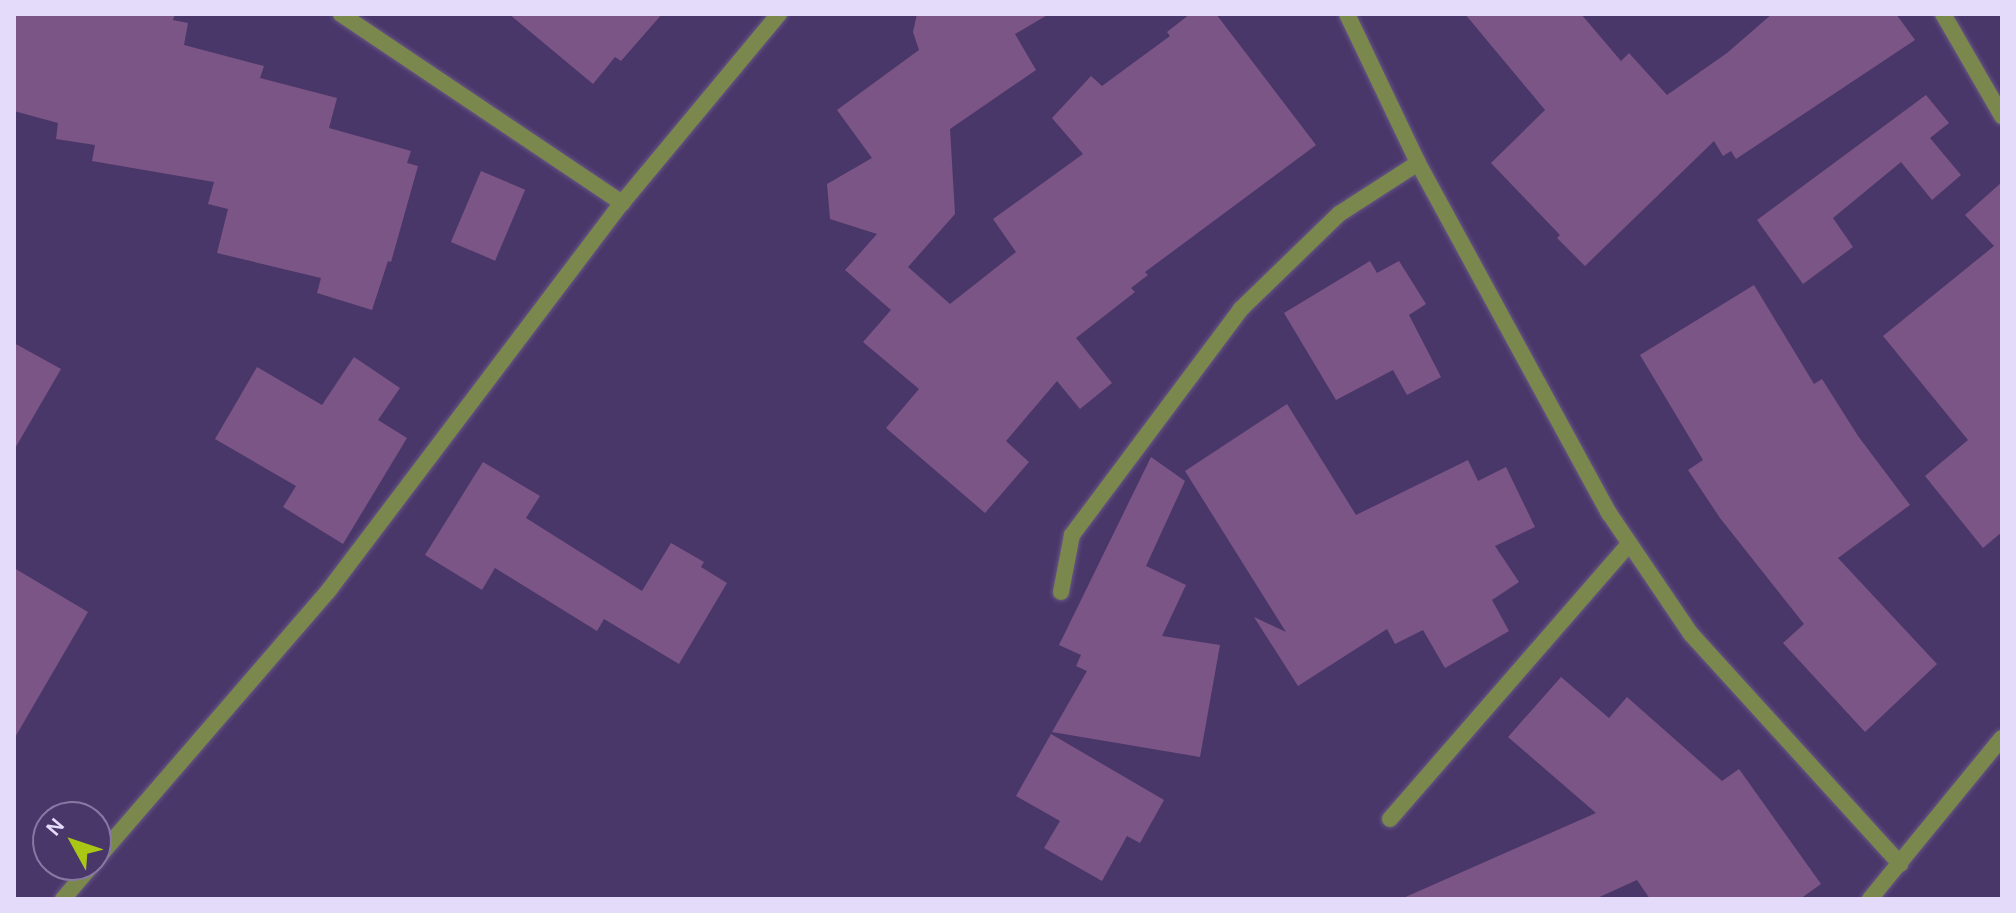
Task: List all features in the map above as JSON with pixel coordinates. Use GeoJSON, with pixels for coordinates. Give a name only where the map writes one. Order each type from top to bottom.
{"type":"FeatureCollection","features":[{"type":"Feature","properties":{"kind":"street"},"geometry":{"type":"LineString","coordinates":[[341,14],[622,203]]}},
{"type":"Feature","properties":{"kind":"street"},"geometry":{"type":"LineString","coordinates":[[112,841],[329,590],[622,203],[779,14]]}},
{"type":"Feature","properties":{"kind":"street"},"geometry":{"type":"LineString","coordinates":[[1347,14],[1418,163],[1609,513],[1629,544],[1691,634],[1900,864]]}},
{"type":"Feature","properties":{"kind":"street"},"geometry":{"type":"LineString","coordinates":[[1943,14],[2002,116]]}},
{"type":"Feature","properties":{"kind":"street"},"geometry":{"type":"LineString","coordinates":[[1061,592],[1072,535],[1241,309],[1339,214],[1418,163]]}},
{"type":"Feature","properties":{"kind":"street"},"geometry":{"type":"LineString","coordinates":[[1390,819],[1629,544]]}},
{"type":"Feature","properties":{"kind":"street"},"geometry":{"type":"LineString","coordinates":[[1870,899],[2002,738]]}},
{"type":"Feature","properties":{"kind":"street"},"geometry":{"type":"LineString","coordinates":[[63,899],[78,881]]}},
{"type":"Feature","properties":{"kind":"building"},"geometry":{"type":"Polygon","coordinates":[[[14,14],[175,14],[173,20],[188,23],[184,45],[264,66],[260,78],[337,98],[329,128],[411,151],[407,163],[418,166],[391,262],[388,261],[372,310],[317,293],[321,278],[217,253],[228,209],[208,204],[214,182],[92,161],[95,145],[56,139],[58,123],[14,111],[14,14]]]}},
{"type":"Feature","properties":{"kind":"building"},"geometry":{"type":"Polygon","coordinates":[[[509,14],[662,14],[621,61],[615,57],[593,84],[509,14]]]}},
{"type":"Feature","properties":{"kind":"building"},"geometry":{"type":"Polygon","coordinates":[[[917,14],[1049,14],[1015,34],[1036,70],[950,129],[955,214],[908,267],[950,304],[1016,252],[993,219],[1083,154],[1052,118],[1091,76],[1102,86],[1170,36],[1167,32],[1190,14],[1216,14],[1316,145],[1145,272],[1148,275],[1131,288],[1135,292],[1076,338],[1112,383],[1080,409],[1057,381],[1006,441],[1029,462],[985,513],[886,428],[919,389],[863,342],[891,310],[845,270],[877,234],[830,219],[827,184],[872,158],[837,110],[919,50],[913,32],[917,14]]]}},
{"type":"Feature","properties":{"kind":"building"},"geometry":{"type":"Polygon","coordinates":[[[1465,14],[1581,14],[1621,61],[1629,53],[1667,95],[1727,53],[1772,14],[1896,14],[1915,40],[1736,159],[1731,151],[1723,156],[1714,141],[1585,266],[1557,238],[1560,235],[1491,163],[1545,110],[1465,14]]]}},
{"type":"Feature","properties":{"kind":"building"},"geometry":{"type":"Polygon","coordinates":[[[1926,95],[1949,123],[1930,138],[1961,175],[1932,200],[1901,162],[1833,218],[1853,247],[1803,284],[1757,220],[1926,95]]]}},
{"type":"Feature","properties":{"kind":"building"},"geometry":{"type":"Polygon","coordinates":[[[481,171],[525,190],[495,261],[451,242],[481,171]]]}},
{"type":"Feature","properties":{"kind":"building"},"geometry":{"type":"Polygon","coordinates":[[[2002,182],[2002,532],[1983,548],[1925,476],[1968,440],[1883,336],[1994,246],[1965,215],[2002,182]]]}},
{"type":"Feature","properties":{"kind":"building"},"geometry":{"type":"Polygon","coordinates":[[[1370,261],[1377,273],[1399,261],[1426,304],[1409,315],[1441,377],[1407,395],[1393,370],[1336,400],[1284,313],[1370,261]]]}},
{"type":"Feature","properties":{"kind":"building"},"geometry":{"type":"Polygon","coordinates":[[[1754,285],[1814,384],[1822,379],[1858,436],[1910,505],[1838,558],[1937,664],[1865,732],[1783,643],[1804,624],[1720,518],[1688,470],[1703,460],[1640,355],[1754,285]]]}},
{"type":"Feature","properties":{"kind":"building"},"geometry":{"type":"Polygon","coordinates":[[[14,343],[61,369],[14,450],[14,343]]]}},
{"type":"Feature","properties":{"kind":"building"},"geometry":{"type":"Polygon","coordinates":[[[354,357],[400,388],[378,420],[407,438],[343,544],[283,507],[296,486],[215,439],[257,367],[322,405],[354,357]]]}},
{"type":"Feature","properties":{"kind":"building"},"geometry":{"type":"Polygon","coordinates":[[[1287,404],[1356,515],[1468,460],[1478,481],[1506,467],[1535,527],[1495,546],[1519,582],[1492,600],[1509,631],[1445,668],[1423,630],[1395,644],[1387,629],[1298,686],[1254,617],[1286,632],[1185,471],[1287,404]]]}},
{"type":"Feature","properties":{"kind":"building"},"geometry":{"type":"Polygon","coordinates":[[[1151,457],[1185,481],[1146,566],[1186,585],[1162,636],[1220,645],[1200,757],[1052,732],[1087,671],[1076,666],[1081,655],[1059,645],[1151,457]]]}},
{"type":"Feature","properties":{"kind":"building"},"geometry":{"type":"Polygon","coordinates":[[[483,462],[540,496],[526,518],[642,591],[671,543],[704,562],[701,567],[727,583],[679,664],[604,619],[597,631],[495,568],[482,590],[425,555],[483,462]]]}},
{"type":"Feature","properties":{"kind":"building"},"geometry":{"type":"Polygon","coordinates":[[[14,568],[88,612],[14,739],[14,568]]]}},
{"type":"Feature","properties":{"kind":"building"},"geometry":{"type":"Polygon","coordinates":[[[1561,677],[1609,718],[1627,697],[1722,781],[1739,769],[1821,884],[1800,899],[1650,899],[1637,880],[1595,899],[1401,899],[1596,813],[1508,737],[1561,677]]]}},
{"type":"Feature","properties":{"kind":"building"},"geometry":{"type":"Polygon","coordinates":[[[1051,734],[1164,800],[1140,843],[1127,836],[1102,881],[1044,848],[1060,821],[1016,796],[1051,734]]]}}]}
